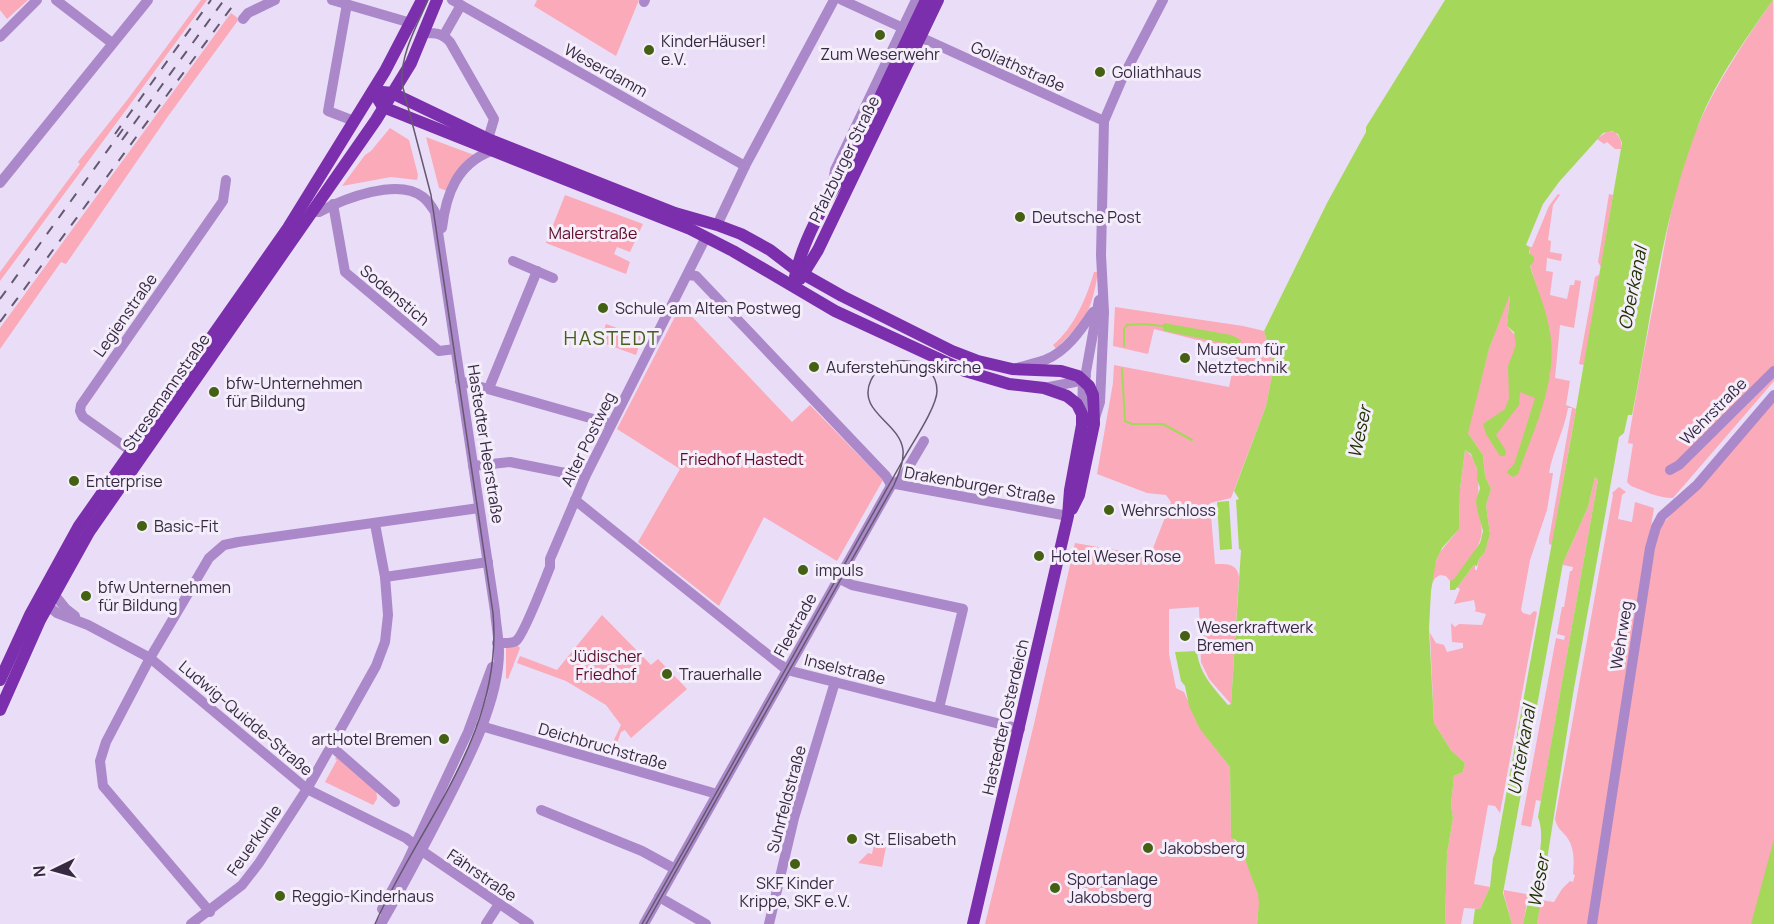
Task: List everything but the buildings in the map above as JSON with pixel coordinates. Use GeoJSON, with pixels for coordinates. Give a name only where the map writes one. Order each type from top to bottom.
{"type":"FeatureCollection","features":[{"type":"Feature","properties":{"kind":"main road"},"geometry":{"type":"LineString","coordinates":[[373,91],[422,0]]}},
{"type":"Feature","properties":{"kind":"main road"},"geometry":{"type":"LineString","coordinates":[[383,107],[411,63],[437,0]]}},
{"type":"Feature","properties":{"kind":"main road","name":"Pfalzburger Straße"},"geometry":{"type":"LineString","coordinates":[[778,256],[799,249],[805,243],[832,190],[844,173],[926,0]]}},
{"type":"Feature","properties":{"kind":"main road","name":"Pfalzburger Straße"},"geometry":{"type":"LineString","coordinates":[[800,272],[818,250],[938,0]]}},
{"type":"Feature","properties":{"kind":"main road"},"geometry":{"type":"LineString","coordinates":[[373,91],[392,93],[489,145],[706,237],[835,311],[965,371],[1010,384],[1048,386],[1077,404],[1082,414]]}},
{"type":"Feature","properties":{"kind":"main road"},"geometry":{"type":"LineString","coordinates":[[373,91],[383,107],[748,238],[842,297],[952,351],[978,361],[1012,369],[1069,372],[1083,379],[1089,386],[1093,395],[1094,424]]}},
{"type":"Feature","properties":{"kind":"main road","name":"Stresemannstraße"},"geometry":{"type":"LineString","coordinates":[[0,710],[48,606],[49,592],[79,526],[288,228],[373,91]]}},
{"type":"Feature","properties":{"kind":"main road","name":"Stresemannstraße"},"geometry":{"type":"LineString","coordinates":[[0,680],[49,592],[89,532],[383,107]]}},
{"type":"Feature","properties":{"kind":"main road","name":"Pfalzburger Straße"},"geometry":{"type":"LineString","coordinates":[[793,287],[800,272],[805,243]]}},
{"type":"Feature","properties":{"kind":"main road","name":"Hastedter Osterdeich"},"geometry":{"type":"LineString","coordinates":[[973,924],[1068,516],[1082,414]]}},
{"type":"Feature","properties":{"kind":"main road","name":"Hastedter Osterdeich"},"geometry":{"type":"LineString","coordinates":[[1068,516],[1079,495],[1094,424]]}},
{"type":"Feature","properties":{"kind":"street"},"geometry":{"type":"LineString","coordinates":[[0,37],[37,0]]}},
{"type":"Feature","properties":{"kind":"street"},"geometry":{"type":"LineString","coordinates":[[56,0],[112,43]]}},
{"type":"Feature","properties":{"kind":"street"},"geometry":{"type":"LineString","coordinates":[[0,183],[148,0]]}},
{"type":"Feature","properties":{"kind":"street"},"geometry":{"type":"LineString","coordinates":[[243,19],[275,0]]}},
{"type":"Feature","properties":{"kind":"street"},"geometry":{"type":"LineString","coordinates":[[332,0],[411,23]]}},
{"type":"Feature","properties":{"kind":"street"},"geometry":{"type":"LineString","coordinates":[[717,225],[745,166],[834,0]]}},
{"type":"Feature","properties":{"kind":"street"},"geometry":{"type":"LineString","coordinates":[[842,0],[903,28]]}},
{"type":"Feature","properties":{"kind":"street","name":"Pfalzburger Straße"},"geometry":{"type":"LineString","coordinates":[[832,190],[835,170],[916,0]]}},
{"type":"Feature","properties":{"kind":"street","name":"Hastedter Osterdeich"},"geometry":{"type":"LineString","coordinates":[[1094,424],[1100,402],[1104,312],[1101,285],[1104,121],[1122,79],[1163,0]]}},
{"type":"Feature","properties":{"kind":"street"},"geometry":{"type":"LineString","coordinates":[[444,36],[456,2]]}},
{"type":"Feature","properties":{"kind":"street","name":"Weserdamm"},"geometry":{"type":"LineString","coordinates":[[456,2],[745,166]]}},
{"type":"Feature","properties":{"kind":"street"},"geometry":{"type":"LineString","coordinates":[[347,4],[328,111],[354,121]]}},
{"type":"Feature","properties":{"kind":"street"},"geometry":{"type":"LineString","coordinates":[[424,33],[437,33],[450,42],[494,119],[489,145]]}},
{"type":"Feature","properties":{"kind":"street","name":"Goliathstraße"},"geometry":{"type":"LineString","coordinates":[[920,37],[1104,121]]}},
{"type":"Feature","properties":{"kind":"street","name":"Hastedter Heerstraße"},"geometry":{"type":"LineString","coordinates":[[441,249],[444,213],[454,183],[466,166],[489,145]]}},
{"type":"Feature","properties":{"kind":"street","name":"Legienstraße"},"geometry":{"type":"LineString","coordinates":[[131,451],[83,417],[80,411],[81,405],[223,201],[226,180]]}},
{"type":"Feature","properties":{"kind":"street","name":"Hastedter Heerstraße"},"geometry":{"type":"LineString","coordinates":[[333,204],[361,193],[403,190],[423,196],[435,212],[488,562],[499,651],[494,685],[481,726],[461,775],[375,924]]}},
{"type":"Feature","properties":{"kind":"street"},"geometry":{"type":"LineString","coordinates":[[311,211],[318,212],[333,204]]}},
{"type":"Feature","properties":{"kind":"street","name":"Sodenstich"},"geometry":{"type":"LineString","coordinates":[[333,204],[345,272],[439,351],[455,349]]}},
{"type":"Feature","properties":{"kind":"street","name":"Alter Postweg"},"geometry":{"type":"LineString","coordinates":[[497,643],[514,642],[518,639],[531,615],[550,567],[550,559],[585,477],[706,237]]}},
{"type":"Feature","properties":{"kind":"street"},"geometry":{"type":"LineString","coordinates":[[513,261],[553,278]]}},
{"type":"Feature","properties":{"kind":"street"},"geometry":{"type":"LineString","coordinates":[[489,388],[537,271]]}},
{"type":"Feature","properties":{"kind":"street","name":"Drakenburger Straße"},"geometry":{"type":"LineString","coordinates":[[688,275],[696,276],[892,484],[1068,516]]}},
{"type":"Feature","properties":{"kind":"street","name":"Hastedter Osterdeich"},"geometry":{"type":"LineString","coordinates":[[1082,414],[1083,379],[1101,285]]}},
{"type":"Feature","properties":{"kind":"street"},"geometry":{"type":"LineString","coordinates":[[1012,369],[1046,359],[1073,339],[1096,311]]}},
{"type":"Feature","properties":{"kind":"street"},"geometry":{"type":"LineString","coordinates":[[1046,359],[1054,363],[1056,370],[1056,379],[1048,386]]}},
{"type":"Feature","properties":{"kind":"street"},"geometry":{"type":"LineString","coordinates":[[1048,386],[1083,379],[1102,362]]}},
{"type":"Feature","properties":{"kind":"street","name":"Wehrstraße"},"geometry":{"type":"LineString","coordinates":[[1670,470],[1679,465],[1774,371]]}},
{"type":"Feature","properties":{"kind":"street"},"geometry":{"type":"LineString","coordinates":[[460,381],[611,424]]}},
{"type":"Feature","properties":{"kind":"street","name":"Wehrweg"},"geometry":{"type":"LineString","coordinates":[[1592,924],[1650,548],[1656,526],[1662,516],[1696,485],[1774,395]]}},
{"type":"Feature","properties":{"kind":"street","name":"Fleetrade"},"geometry":{"type":"LineString","coordinates":[[644,924],[892,484],[901,480],[924,441]]}},
{"type":"Feature","properties":{"kind":"street"},"geometry":{"type":"LineString","coordinates":[[473,466],[510,462],[585,477]]}},
{"type":"Feature","properties":{"kind":"street","name":"Inselstraße"},"geometry":{"type":"LineString","coordinates":[[575,500],[787,670],[1020,729]]}},
{"type":"Feature","properties":{"kind":"street"},"geometry":{"type":"LineString","coordinates":[[202,919],[103,786],[100,761],[106,742],[150,658],[209,558],[224,545],[363,523],[375,524],[479,508]]}},
{"type":"Feature","properties":{"kind":"street","name":"Feuerkuhle"},"geometry":{"type":"LineString","coordinates":[[202,919],[242,885],[259,863],[307,789],[376,666],[385,642],[388,615],[385,577],[375,524]]}},
{"type":"Feature","properties":{"kind":"street"},"geometry":{"type":"LineString","coordinates":[[385,577],[488,562]]}},
{"type":"Feature","properties":{"kind":"street"},"geometry":{"type":"LineString","coordinates":[[838,578],[852,585],[963,609],[939,708]]}},
{"type":"Feature","properties":{"kind":"street","name":"Ludwig-Quidde-Straße"},"geometry":{"type":"LineString","coordinates":[[49,592],[66,609],[88,625]]}},
{"type":"Feature","properties":{"kind":"street","name":"Ludwig-Quidde-Straße"},"geometry":{"type":"LineString","coordinates":[[48,606],[57,613],[88,625],[150,658],[307,789],[406,838],[418,848]]}},
{"type":"Feature","properties":{"kind":"street","name":"Hastedter Heerstraße"},"geometry":{"type":"LineString","coordinates":[[381,924],[418,848],[468,732],[491,670],[497,643]]}},
{"type":"Feature","properties":{"kind":"street","name":"Suhrfeldstraße"},"geometry":{"type":"LineString","coordinates":[[769,924],[794,818],[835,682]]}},
{"type":"Feature","properties":{"kind":"street","name":"Deichbruchstraße"},"geometry":{"type":"LineString","coordinates":[[481,726],[717,794]]}},
{"type":"Feature","properties":{"kind":"street"},"geometry":{"type":"LineString","coordinates":[[332,746],[395,802]]}},
{"type":"Feature","properties":{"kind":"street"},"geometry":{"type":"LineString","coordinates":[[541,810],[642,851],[675,869]]}},
{"type":"Feature","properties":{"kind":"street","name":"Fährstraße"},"geometry":{"type":"LineString","coordinates":[[418,848],[529,924]]}},
{"type":"Feature","properties":{"kind":"street"},"geometry":{"type":"LineString","coordinates":[[659,897],[706,924]]}},
{"type":"Feature","properties":{"kind":"street"},"geometry":{"type":"LineString","coordinates":[[486,924],[499,904]]}},
{"type":"Feature","properties":{"kind":"green space"},"geometry":{"type":"Polygon","coordinates":[[[0,0],[28,0],[7,19],[0,10],[0,0]]]}},
{"type":"Feature","properties":{"kind":"green space"},"geometry":{"type":"Polygon","coordinates":[[[201,0],[207,0],[0,281],[0,272],[80,164],[78,162],[201,0]]]}},
{"type":"Feature","properties":{"kind":"green space"},"geometry":{"type":"Polygon","coordinates":[[[537,0],[639,0],[616,56],[534,6],[537,0]]]}},
{"type":"Feature","properties":{"kind":"green space"},"geometry":{"type":"Polygon","coordinates":[[[1773,0],[1774,381],[1673,498],[1662,497],[1631,486],[1627,482],[1633,444],[1628,443],[1673,202],[1689,147],[1712,96],[1773,0]]]}},
{"type":"Feature","properties":{"kind":"green space"},"geometry":{"type":"Polygon","coordinates":[[[231,13],[239,19],[166,119],[66,264],[61,262],[0,349],[0,328],[231,13]]]}},
{"type":"Feature","properties":{"kind":"green space"},"geometry":{"type":"Polygon","coordinates":[[[390,128],[409,140],[418,175],[417,180],[391,177],[342,186],[365,155],[390,128]]]}},
{"type":"Feature","properties":{"kind":"green space"},"geometry":{"type":"Polygon","coordinates":[[[1608,131],[1615,132],[1618,136],[1621,149],[1615,149],[1607,142],[1604,144],[1597,139],[1608,131]]]}},
{"type":"Feature","properties":{"kind":"green space"},"geometry":{"type":"Polygon","coordinates":[[[426,137],[474,155],[447,191],[439,188],[426,137]]]}},
{"type":"Feature","properties":{"kind":"green space"},"geometry":{"type":"Polygon","coordinates":[[[1558,194],[1560,195],[1553,205],[1548,240],[1551,241],[1550,252],[1562,254],[1561,261],[1547,258],[1546,271],[1553,272],[1550,295],[1567,299],[1570,285],[1574,285],[1575,280],[1581,281],[1574,328],[1560,325],[1555,378],[1570,381],[1566,405],[1576,409],[1552,545],[1549,544],[1549,539],[1572,408],[1568,408],[1551,465],[1549,473],[1553,473],[1547,510],[1530,560],[1521,610],[1530,615],[1534,611],[1537,612],[1500,813],[1495,806],[1488,805],[1474,884],[1490,887],[1480,909],[1464,908],[1461,924],[1445,924],[1447,854],[1453,818],[1451,805],[1454,776],[1463,772],[1465,763],[1451,750],[1434,723],[1430,633],[1436,643],[1444,645],[1447,652],[1463,648],[1463,643],[1452,642],[1451,623],[1455,627],[1459,624],[1482,625],[1486,614],[1474,611],[1476,610],[1474,600],[1454,604],[1460,589],[1457,587],[1475,564],[1475,570],[1477,570],[1479,559],[1485,552],[1490,534],[1486,505],[1491,489],[1485,476],[1483,455],[1468,433],[1468,427],[1489,349],[1509,294],[1507,326],[1550,376],[1550,331],[1530,265],[1530,247],[1532,247],[1549,206],[1558,194]]]}},
{"type":"Feature","properties":{"kind":"green space"},"geometry":{"type":"Polygon","coordinates":[[[1609,194],[1613,195],[1601,267],[1598,262],[1609,194]]]}},
{"type":"Feature","properties":{"kind":"green space","name":"Malerstraße"},"geometry":{"type":"Polygon","coordinates":[[[565,195],[643,224],[630,252],[617,247],[614,254],[630,262],[626,274],[546,243],[565,195]]]}},
{"type":"Feature","properties":{"kind":"green space"},"geometry":{"type":"Polygon","coordinates":[[[1094,272],[1098,272],[1089,307],[1074,331],[1056,349],[1053,345],[1061,338],[1079,312],[1094,272]]]}},
{"type":"Feature","properties":{"kind":"green space"},"geometry":{"type":"Polygon","coordinates":[[[1600,274],[1584,365],[1579,364],[1595,277],[1600,274]]]}},
{"type":"Feature","properties":{"kind":"green space","name":"Friedhof Hastedt"},"geometry":{"type":"Polygon","coordinates":[[[681,305],[792,422],[810,405],[883,480],[837,561],[764,517],[719,606],[638,542],[680,469],[617,429],[681,305]]]}},
{"type":"Feature","properties":{"kind":"green space"},"geometry":{"type":"Polygon","coordinates":[[[1115,307],[1264,331],[1274,365],[1266,406],[1231,498],[1210,503],[1215,564],[1227,564],[1234,567],[1239,577],[1231,704],[1209,679],[1201,662],[1199,607],[1169,609],[1169,654],[1176,688],[1184,692],[1200,728],[1230,767],[1231,837],[1243,856],[1259,896],[1257,924],[985,924],[1075,543],[1150,556],[1171,502],[1166,495],[1147,493],[1097,474],[1114,365],[1229,387],[1237,350],[1154,329],[1148,354],[1113,346],[1115,307]]]}},
{"type":"Feature","properties":{"kind":"green space"},"geometry":{"type":"Polygon","coordinates":[[[606,324],[642,337],[636,355],[600,342],[606,324]]]}},
{"type":"Feature","properties":{"kind":"green space"},"geometry":{"type":"Polygon","coordinates":[[[1774,399],[1774,924],[1595,924],[1652,555],[1660,527],[1774,399]]]}},
{"type":"Feature","properties":{"kind":"green space"},"geometry":{"type":"Polygon","coordinates":[[[1465,450],[1471,455],[1477,470],[1481,536],[1475,550],[1454,580],[1450,581],[1446,576],[1440,575],[1432,584],[1435,564],[1440,552],[1459,529],[1460,489],[1465,450]]]}},
{"type":"Feature","properties":{"kind":"green space"},"geometry":{"type":"Polygon","coordinates":[[[1595,477],[1598,480],[1541,801],[1536,800],[1531,827],[1521,825],[1556,638],[1564,640],[1565,636],[1557,634],[1570,571],[1573,567],[1563,565],[1563,563],[1588,507],[1595,477]]]}},
{"type":"Feature","properties":{"kind":"green space"},"geometry":{"type":"Polygon","coordinates":[[[1619,487],[1626,492],[1622,495],[1618,519],[1632,522],[1635,502],[1654,508],[1627,671],[1593,924],[1537,924],[1540,900],[1554,902],[1562,889],[1570,881],[1573,882],[1575,875],[1573,874],[1574,860],[1571,845],[1555,819],[1612,493],[1619,487]]]}},
{"type":"Feature","properties":{"kind":"green space","name":"Jüdischer Friedhof"},"geometry":{"type":"Polygon","coordinates":[[[602,615],[651,665],[658,659],[687,689],[631,738],[625,730],[621,732],[612,757],[607,755],[621,725],[606,705],[566,681],[517,663],[520,656],[557,670],[602,615]]]}},
{"type":"Feature","properties":{"kind":"green space"},"geometry":{"type":"Polygon","coordinates":[[[517,645],[520,648],[508,679],[506,678],[506,647],[517,645]]]}},
{"type":"Feature","properties":{"kind":"green space"},"geometry":{"type":"Polygon","coordinates":[[[338,754],[376,788],[377,799],[373,805],[325,782],[338,754]]]}},
{"type":"Feature","properties":{"kind":"green space"},"geometry":{"type":"Polygon","coordinates":[[[874,845],[886,847],[882,867],[858,863],[868,853],[872,854],[874,845]]]}},
{"type":"Feature","properties":{"kind":"green space"},"geometry":{"type":"Polygon","coordinates":[[[1504,890],[1531,895],[1527,902],[1523,924],[1512,924],[1504,890]]]}},
{"type":"Feature","properties":{"kind":"water"},"geometry":{"type":"Polygon","coordinates":[[[1445,0],[1773,0],[1729,65],[1710,98],[1683,168],[1673,203],[1632,415],[1628,415],[1624,433],[1619,437],[1573,694],[1537,924],[1523,924],[1537,870],[1541,841],[1538,817],[1598,480],[1595,477],[1588,507],[1563,563],[1503,893],[1512,924],[1473,924],[1475,909],[1480,909],[1490,887],[1493,858],[1571,438],[1622,143],[1618,134],[1612,131],[1603,133],[1559,182],[1543,204],[1526,245],[1530,247],[1529,253],[1534,257],[1530,266],[1546,316],[1552,350],[1548,387],[1518,474],[1513,477],[1507,473],[1515,462],[1535,398],[1520,392],[1519,405],[1496,435],[1506,451],[1505,456],[1500,456],[1486,434],[1483,424],[1505,409],[1509,398],[1508,366],[1516,345],[1514,332],[1507,326],[1510,294],[1489,349],[1468,433],[1483,455],[1485,476],[1491,489],[1486,505],[1490,534],[1485,552],[1477,566],[1474,565],[1455,590],[1450,590],[1450,581],[1454,579],[1480,543],[1483,531],[1476,501],[1480,488],[1477,469],[1471,454],[1465,450],[1460,489],[1459,529],[1442,548],[1436,561],[1431,591],[1429,628],[1434,723],[1451,750],[1465,763],[1463,772],[1454,776],[1451,805],[1453,818],[1447,854],[1445,924],[1257,924],[1258,894],[1241,849],[1236,840],[1231,838],[1230,767],[1200,729],[1189,706],[1175,652],[1197,651],[1201,667],[1208,680],[1228,705],[1231,704],[1241,550],[1239,549],[1236,500],[1239,499],[1234,491],[1266,406],[1274,365],[1264,331],[1327,203],[1366,132],[1366,127],[1445,0]]]}},
{"type":"Feature","properties":{"kind":"water"},"geometry":{"type":"Polygon","coordinates":[[[1164,323],[1231,335],[1241,340],[1239,346],[1164,331],[1162,326],[1164,323]]]}},
{"type":"Feature","properties":{"kind":"water"},"geometry":{"type":"Polygon","coordinates":[[[1229,501],[1232,549],[1220,550],[1217,502],[1229,501]]]}},
{"type":"Feature","properties":{"kind":"water"},"geometry":{"type":"Polygon","coordinates":[[[1774,839],[1774,924],[1751,924],[1774,839]]]}},
{"type":"Feature","properties":{"kind":"waterway"},"geometry":{"type":"LineString","coordinates":[[1124,346],[1124,329],[1127,325],[1162,326]]}},
{"type":"Feature","properties":{"kind":"waterway"},"geometry":{"type":"LineString","coordinates":[[1122,369],[1125,421],[1132,424],[1163,424],[1192,440]]}},
{"type":"Feature","properties":{"kind":"tram line"},"geometry":{"type":"LineString","coordinates":[[375,924],[473,737],[486,698],[493,657],[493,613],[431,195],[402,84],[406,52],[428,0]]}},
{"type":"Feature","properties":{"kind":"tram line"},"geometry":{"type":"LineString","coordinates":[[642,924],[773,692],[870,518],[903,460],[928,416],[933,406],[937,391],[935,379],[929,370],[920,364],[909,361],[887,364],[878,370],[871,380],[868,391],[869,400],[895,432],[903,450],[903,459],[902,463],[896,481],[646,924]]}},
{"type":"Feature","properties":{"kind":"railway"},"geometry":{"type":"LineString","coordinates":[[115,134],[211,0]]}},
{"type":"Feature","properties":{"kind":"railway"},"geometry":{"type":"LineString","coordinates":[[122,140],[224,0]]}},
{"type":"Feature","properties":{"kind":"railway"},"geometry":{"type":"LineString","coordinates":[[0,322],[237,0]]}},
{"type":"Feature","properties":{"kind":"railway"},"geometry":{"type":"LineString","coordinates":[[0,299],[123,129]]}},
{"type":"Feature","properties":{"kind":"place","name":"Zum Weserwehr"},"geometry":{"type":"Point","coordinates":[880,35]}},
{"type":"Feature","properties":{"kind":"place","name":"KinderHäuser! e.V."},"geometry":{"type":"Point","coordinates":[649,50]}},
{"type":"Feature","properties":{"kind":"place","name":"Goliathhaus"},"geometry":{"type":"Point","coordinates":[1100,72]}},
{"type":"Feature","properties":{"kind":"place","name":"Deutsche Post"},"geometry":{"type":"Point","coordinates":[1020,217]}},
{"type":"Feature","properties":{"kind":"place","name":"Schule am Alten Postweg"},"geometry":{"type":"Point","coordinates":[603,308]}},
{"type":"Feature","properties":{"kind":"place","name":"Museum für Netztechnik"},"geometry":{"type":"Point","coordinates":[1185,358]}},
{"type":"Feature","properties":{"kind":"place","name":"Auferstehungskirche"},"geometry":{"type":"Point","coordinates":[814,367]}},
{"type":"Feature","properties":{"kind":"place","name":"bfw-Unternehmen für Bildung"},"geometry":{"type":"Point","coordinates":[214,392]}},
{"type":"Feature","properties":{"kind":"place","name":"Enterprise"},"geometry":{"type":"Point","coordinates":[74,481]}},
{"type":"Feature","properties":{"kind":"place","name":"Wehrschloss"},"geometry":{"type":"Point","coordinates":[1109,510]}},
{"type":"Feature","properties":{"kind":"place","name":"Basic-Fit"},"geometry":{"type":"Point","coordinates":[142,526]}},
{"type":"Feature","properties":{"kind":"place","name":"Hotel Weser Rose"},"geometry":{"type":"Point","coordinates":[1039,556]}},
{"type":"Feature","properties":{"kind":"place","name":"impuls"},"geometry":{"type":"Point","coordinates":[803,570]}},
{"type":"Feature","properties":{"kind":"place","name":"bfw Unternehmen für Bildung"},"geometry":{"type":"Point","coordinates":[86,596]}},
{"type":"Feature","properties":{"kind":"place","name":"Weserkraftwerk Bremen"},"geometry":{"type":"Point","coordinates":[1185,636]}},
{"type":"Feature","properties":{"kind":"place","name":"Trauerhalle"},"geometry":{"type":"Point","coordinates":[667,674]}},
{"type":"Feature","properties":{"kind":"place","name":"artHotel Bremen"},"geometry":{"type":"Point","coordinates":[444,739]}},
{"type":"Feature","properties":{"kind":"place","name":"St. Elisabeth"},"geometry":{"type":"Point","coordinates":[852,839]}},
{"type":"Feature","properties":{"kind":"place","name":"Jakobsberg"},"geometry":{"type":"Point","coordinates":[1148,848]}},
{"type":"Feature","properties":{"kind":"place","name":"SKF Kinder Krippe, SKF e.V."},"geometry":{"type":"Point","coordinates":[795,864]}},
{"type":"Feature","properties":{"kind":"place","name":"Sportanlage Jakobsberg"},"geometry":{"type":"Point","coordinates":[1055,888]}},
{"type":"Feature","properties":{"kind":"place","name":"Reggio-Kinderhaus"},"geometry":{"type":"Point","coordinates":[280,896]}},
{"type":"Feature","properties":{"kind":"district","name":"HASTEDT"},"geometry":{"type":"Point","coordinates":[612,337]}},
{"type":"Feature","properties":{"kind":"water label","name":"Oberkanal"},"geometry":{"type":"Point","coordinates":[1632,288]}},
{"type":"Feature","properties":{"kind":"water label","name":"Weser"},"geometry":{"type":"Point","coordinates":[1359,432]}},
{"type":"Feature","properties":{"kind":"water label","name":"Unterkanal"},"geometry":{"type":"Point","coordinates":[1521,750]}},
{"type":"Feature","properties":{"kind":"water label","name":"Weser"},"geometry":{"type":"Point","coordinates":[1538,881]}}]}
